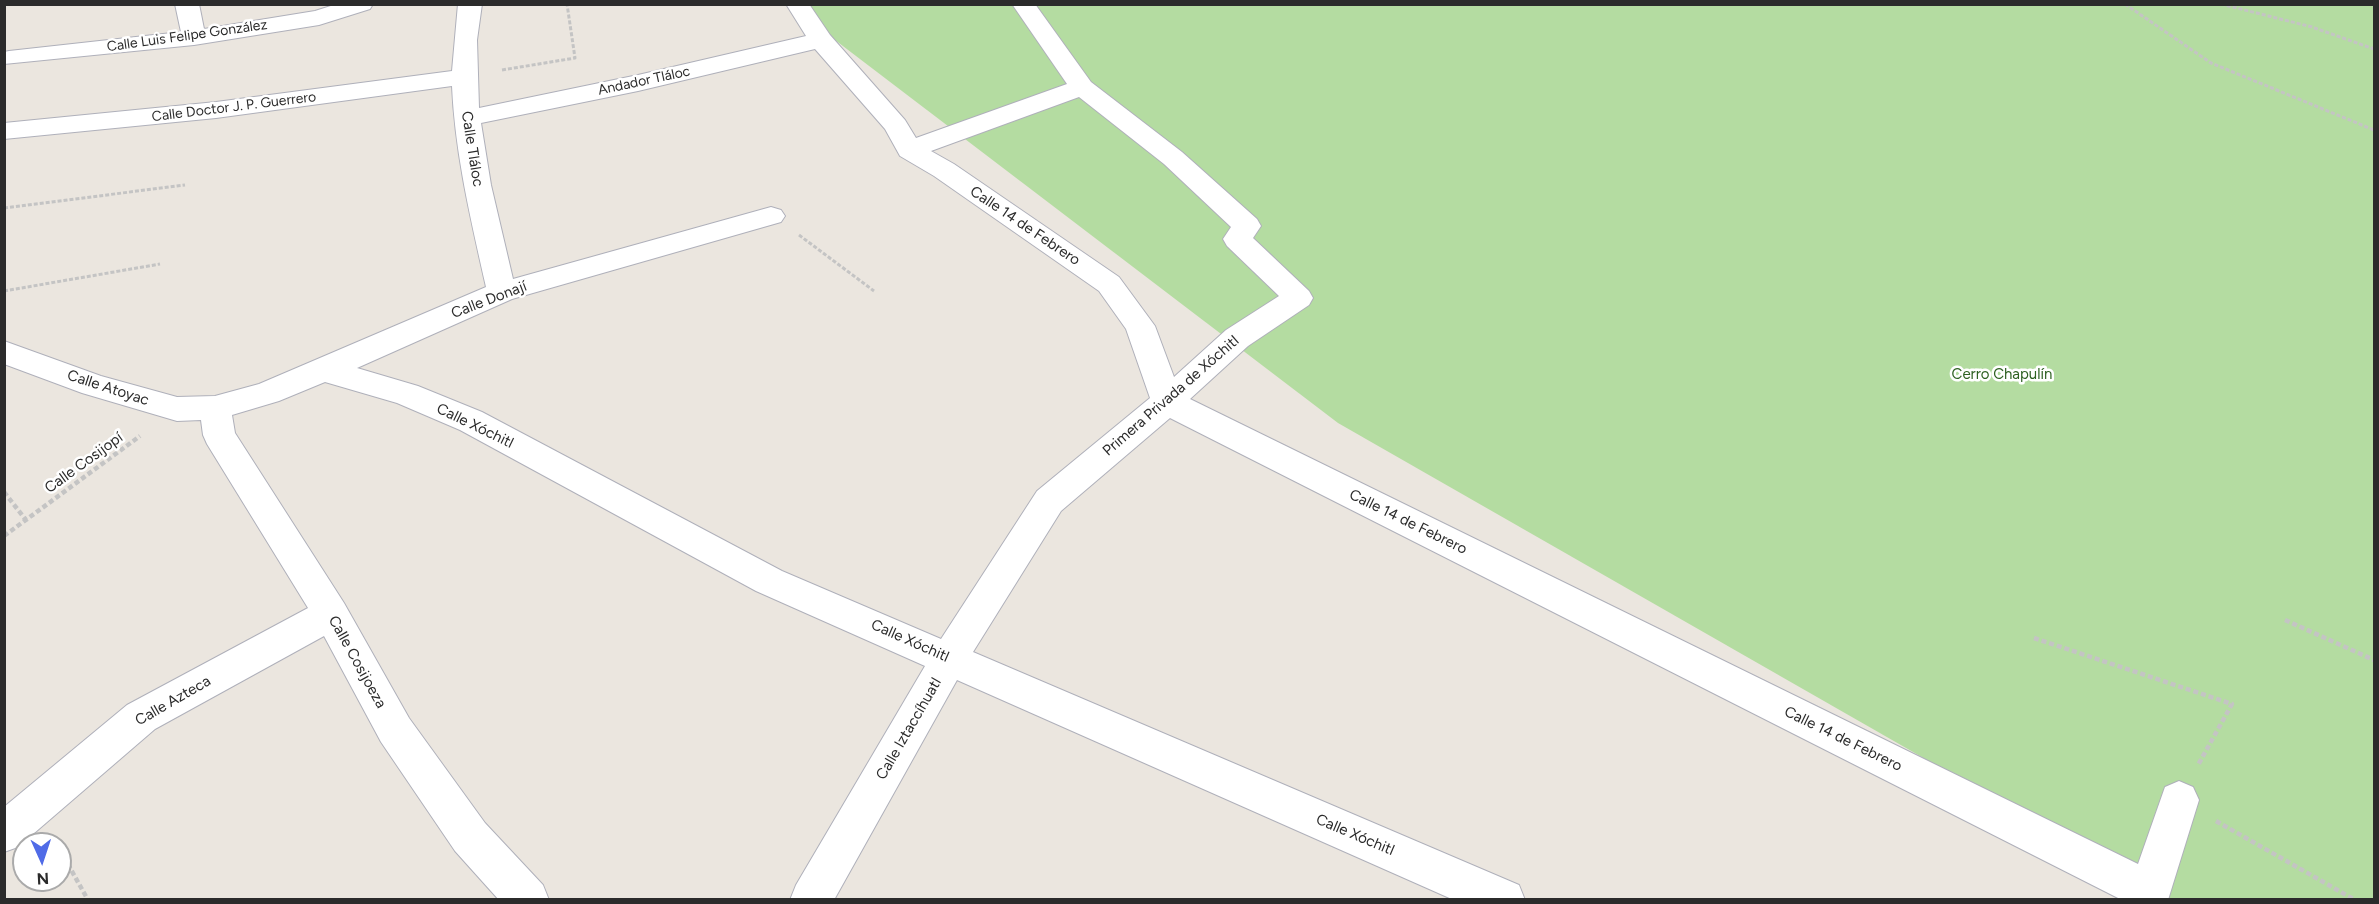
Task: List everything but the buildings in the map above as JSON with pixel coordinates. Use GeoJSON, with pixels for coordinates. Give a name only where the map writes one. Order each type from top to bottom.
{"type":"FeatureCollection","features":[{"type":"Feature","properties":{"kind":"street"},"geometry":{"type":"LineString","coordinates":[[187,4],[194,38]]}},
{"type":"Feature","properties":{"kind":"street","name":"Calle Luis Felipe González"},"geometry":{"type":"LineString","coordinates":[[6,58],[194,38],[319,18],[362,4]]}},
{"type":"Feature","properties":{"kind":"street","name":"Calle Tláloc"},"geometry":{"type":"LineString","coordinates":[[470,4],[464,77],[466,117],[480,201],[502,292]]}},
{"type":"Feature","properties":{"kind":"street"},"geometry":{"type":"LineString","coordinates":[[797,4],[821,39],[896,126],[909,150],[1082,87],[1023,4]]}},
{"type":"Feature","properties":{"kind":"street","name":"Andador Tláloc"},"geometry":{"type":"LineString","coordinates":[[466,117],[638,83],[821,39]]}},
{"type":"Feature","properties":{"kind":"street","name":"Calle Doctor J. P. Guerrero"},"geometry":{"type":"LineString","coordinates":[[4,131],[216,110],[464,77]]}},
{"type":"Feature","properties":{"kind":"street","name":"Primera Privada de Xóchitl"},"geometry":{"type":"LineString","coordinates":[[1049,501],[1167,402],[1237,338],[1298,298],[1237,239],[1248,226],[1173,158],[1082,87]]}},
{"type":"Feature","properties":{"kind":"street","name":"Calle 14 de Febrero"},"geometry":{"type":"LineString","coordinates":[[909,150],[944,170],[1109,284],[1140,326],[1167,402],[2148,895]]}},
{"type":"Feature","properties":{"kind":"street","name":"Calle Donají"},"geometry":{"type":"LineString","coordinates":[[215,408],[268,393],[502,292],[771,216]]}},
{"type":"Feature","properties":{"kind":"street","name":"Calle Atoyac"},"geometry":{"type":"LineString","coordinates":[[4,352],[93,385],[177,409],[215,408]]}},
{"type":"Feature","properties":{"kind":"street","name":"Calle Xóchitl"},"geometry":{"type":"LineString","coordinates":[[323,370],[406,394],[471,421],[769,581],[1504,900]]}},
{"type":"Feature","properties":{"kind":"street","name":"Calle Cosijoeza"},"geometry":{"type":"LineString","coordinates":[[215,408],[219,435],[331,614],[395,730],[470,837],[528,900]]}},
{"type":"Feature","properties":{"kind":"street","name":"Calle Iztaccíhuatl"},"geometry":{"type":"LineString","coordinates":[[811,900],[949,659],[1049,501]]}},
{"type":"Feature","properties":{"kind":"street","name":"Calle Azteca"},"geometry":{"type":"LineString","coordinates":[[4,833],[141,717],[331,614]]}},
{"type":"Feature","properties":{"kind":"street"},"geometry":{"type":"LineString","coordinates":[[2148,895],[2179,800]]}},
{"type":"Feature","properties":{"kind":"path"},"geometry":{"type":"LineString","coordinates":[[464,77],[575,58],[567,4]]}},
{"type":"Feature","properties":{"kind":"path"},"geometry":{"type":"LineString","coordinates":[[2125,4],[2211,63],[2374,130]]}},
{"type":"Feature","properties":{"kind":"path"},"geometry":{"type":"LineString","coordinates":[[2221,4],[2312,27],[2374,49]]}},
{"type":"Feature","properties":{"kind":"path"},"geometry":{"type":"LineString","coordinates":[[4,208],[185,185]]}},
{"type":"Feature","properties":{"kind":"path"},"geometry":{"type":"LineString","coordinates":[[771,216],[874,291]]}},
{"type":"Feature","properties":{"kind":"path"},"geometry":{"type":"LineString","coordinates":[[4,291],[160,264]]}},
{"type":"Feature","properties":{"kind":"path","name":"Calle Cosijopí"},"geometry":{"type":"LineString","coordinates":[[4,536],[177,409]]}},
{"type":"Feature","properties":{"kind":"path"},"geometry":{"type":"LineString","coordinates":[[4,492],[26,520]]}},
{"type":"Feature","properties":{"kind":"path"},"geometry":{"type":"LineString","coordinates":[[2285,620],[2374,660]]}},
{"type":"Feature","properties":{"kind":"path"},"geometry":{"type":"LineString","coordinates":[[2034,638],[2232,704],[2179,800],[2355,900]]}},
{"type":"Feature","properties":{"kind":"path"},"geometry":{"type":"LineString","coordinates":[[72,871],[88,900]]}},
{"type":"Feature","properties":{"kind":"green space","name":"Cerro Chapulín"},"geometry":{"type":"Polygon","coordinates":[[[789,5],[2374,5],[2374,899],[2170,899],[1338,423],[789,5]]]}}]}
